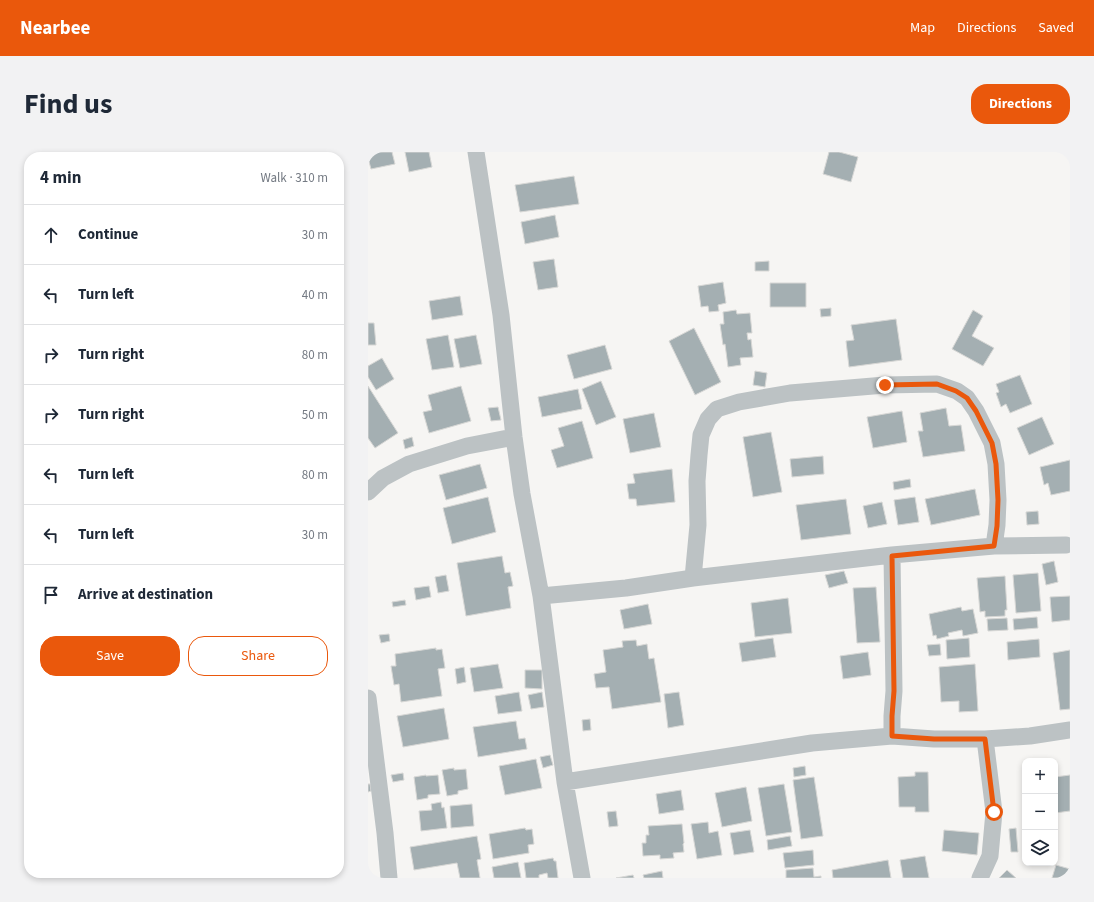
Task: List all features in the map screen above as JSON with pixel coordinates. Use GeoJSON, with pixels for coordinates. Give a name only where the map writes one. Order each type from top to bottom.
{"type":"FeatureCollection","features":[{"type":"Feature","properties":{"kind":"street"},"geometry":{"type":"LineString","coordinates":[[476,152],[501,315],[514,437],[522,494],[541,596],[565,782],[582,878]]}},
{"type":"Feature","properties":{"kind":"street"},"geometry":{"type":"LineString","coordinates":[[693,578],[698,526],[697,481],[699,455],[701,434],[708,420],[717,409],[739,402],[790,393],[885,385],[937,384],[956,391],[967,398],[976,411],[992,443],[996,464],[998,500],[997,526],[994,546]]}},
{"type":"Feature","properties":{"kind":"street"},"geometry":{"type":"LineString","coordinates":[[368,492],[383,478],[408,464],[467,446],[514,437]]}},
{"type":"Feature","properties":{"kind":"street"},"geometry":{"type":"LineString","coordinates":[[541,596],[626,588],[693,578],[994,546],[1066,545]]}},
{"type":"Feature","properties":{"kind":"street"},"geometry":{"type":"LineString","coordinates":[[892,556],[894,691],[892,736]]}},
{"type":"Feature","properties":{"kind":"street"},"geometry":{"type":"LineString","coordinates":[[368,698],[385,833],[389,878]]}},
{"type":"Feature","properties":{"kind":"street"},"geometry":{"type":"LineString","coordinates":[[565,782],[812,743],[892,736],[934,739],[985,739],[1030,736],[1070,730]]}},
{"type":"Feature","properties":{"kind":"street"},"geometry":{"type":"LineString","coordinates":[[980,878],[990,856],[994,812],[985,739]]}},
{"type":"Feature","properties":{"kind":"building"},"geometry":{"type":"Polygon","coordinates":[[[368,152],[392,152],[395,164],[371,169],[368,152]]]}},
{"type":"Feature","properties":{"kind":"building"},"geometry":{"type":"Polygon","coordinates":[[[405,152],[429,152],[432,167],[409,172],[405,152]]]}},
{"type":"Feature","properties":{"kind":"building"},"geometry":{"type":"Polygon","coordinates":[[[829,152],[839,152],[858,157],[851,182],[823,174],[829,152]]]}},
{"type":"Feature","properties":{"kind":"building"},"geometry":{"type":"Polygon","coordinates":[[[574,176],[579,204],[520,212],[515,185],[574,176]]]}},
{"type":"Feature","properties":{"kind":"building"},"geometry":{"type":"Polygon","coordinates":[[[555,215],[559,237],[525,244],[521,222],[555,215]]]}},
{"type":"Feature","properties":{"kind":"building"},"geometry":{"type":"Polygon","coordinates":[[[554,259],[558,287],[538,290],[533,262],[554,259]]]}},
{"type":"Feature","properties":{"kind":"building"},"geometry":{"type":"Polygon","coordinates":[[[769,261],[769,271],[755,271],[755,262],[769,261]]]}},
{"type":"Feature","properties":{"kind":"building"},"geometry":{"type":"Polygon","coordinates":[[[723,282],[726,303],[718,305],[719,311],[709,312],[708,306],[701,307],[698,286],[723,282]]]}},
{"type":"Feature","properties":{"kind":"building"},"geometry":{"type":"Polygon","coordinates":[[[770,283],[806,283],[806,307],[770,307],[770,283]]]}},
{"type":"Feature","properties":{"kind":"building"},"geometry":{"type":"Polygon","coordinates":[[[460,296],[463,315],[432,320],[429,301],[460,296]]]}},
{"type":"Feature","properties":{"kind":"building"},"geometry":{"type":"Polygon","coordinates":[[[831,308],[831,316],[821,317],[820,309],[831,308]]]}},
{"type":"Feature","properties":{"kind":"building"},"geometry":{"type":"Polygon","coordinates":[[[736,310],[737,314],[750,313],[752,333],[747,333],[748,340],[751,339],[753,357],[740,358],[741,365],[728,367],[725,344],[723,345],[720,324],[724,324],[723,312],[736,310]]]}},
{"type":"Feature","properties":{"kind":"building"},"geometry":{"type":"Polygon","coordinates":[[[973,310],[983,316],[972,336],[994,348],[983,366],[952,349],[973,310]]]}},
{"type":"Feature","properties":{"kind":"building"},"geometry":{"type":"Polygon","coordinates":[[[896,319],[902,360],[849,367],[846,341],[854,340],[851,325],[896,319]]]}},
{"type":"Feature","properties":{"kind":"building"},"geometry":{"type":"Polygon","coordinates":[[[368,323],[374,323],[376,345],[368,345],[368,323]]]}},
{"type":"Feature","properties":{"kind":"building"},"geometry":{"type":"Polygon","coordinates":[[[694,328],[721,382],[695,395],[669,341],[694,328]]]}},
{"type":"Feature","properties":{"kind":"building"},"geometry":{"type":"Polygon","coordinates":[[[448,335],[454,367],[432,370],[426,339],[448,335]]]}},
{"type":"Feature","properties":{"kind":"building"},"geometry":{"type":"Polygon","coordinates":[[[476,335],[482,364],[460,368],[454,339],[476,335]]]}},
{"type":"Feature","properties":{"kind":"building"},"geometry":{"type":"Polygon","coordinates":[[[605,345],[612,369],[574,379],[567,355],[605,345]]]}},
{"type":"Feature","properties":{"kind":"building"},"geometry":{"type":"Polygon","coordinates":[[[382,358],[394,379],[376,390],[368,377],[368,366],[382,358]]]}},
{"type":"Feature","properties":{"kind":"building"},"geometry":{"type":"Polygon","coordinates":[[[755,371],[767,373],[765,387],[753,385],[755,371]]]}},
{"type":"Feature","properties":{"kind":"building"},"geometry":{"type":"Polygon","coordinates":[[[1020,375],[1032,404],[1010,413],[1006,404],[1001,407],[996,393],[999,392],[996,384],[1020,375]]]}},
{"type":"Feature","properties":{"kind":"building"},"geometry":{"type":"Polygon","coordinates":[[[601,381],[616,417],[596,425],[582,389],[601,381]]]}},
{"type":"Feature","properties":{"kind":"building"},"geometry":{"type":"Polygon","coordinates":[[[368,386],[398,433],[375,448],[368,438],[368,386]]]}},
{"type":"Feature","properties":{"kind":"building"},"geometry":{"type":"Polygon","coordinates":[[[461,386],[471,421],[429,433],[423,412],[432,410],[428,395],[461,386]]]}},
{"type":"Feature","properties":{"kind":"building"},"geometry":{"type":"Polygon","coordinates":[[[578,389],[582,409],[542,417],[538,397],[578,389]]]}},
{"type":"Feature","properties":{"kind":"building"},"geometry":{"type":"Polygon","coordinates":[[[498,407],[501,420],[491,421],[488,408],[498,407]]]}},
{"type":"Feature","properties":{"kind":"building"},"geometry":{"type":"Polygon","coordinates":[[[946,408],[949,426],[961,425],[965,451],[923,457],[918,431],[923,431],[920,413],[946,408]]]}},
{"type":"Feature","properties":{"kind":"building"},"geometry":{"type":"Polygon","coordinates":[[[902,411],[907,442],[873,448],[867,417],[902,411]]]}},
{"type":"Feature","properties":{"kind":"building"},"geometry":{"type":"Polygon","coordinates":[[[654,413],[661,447],[630,453],[623,419],[654,413]]]}},
{"type":"Feature","properties":{"kind":"building"},"geometry":{"type":"Polygon","coordinates":[[[1042,417],[1054,444],[1029,455],[1017,428],[1042,417]]]}},
{"type":"Feature","properties":{"kind":"building"},"geometry":{"type":"Polygon","coordinates":[[[582,421],[593,458],[557,468],[551,450],[564,446],[558,428],[582,421]]]}},
{"type":"Feature","properties":{"kind":"building"},"geometry":{"type":"Polygon","coordinates":[[[771,432],[782,492],[753,497],[743,437],[771,432]]]}},
{"type":"Feature","properties":{"kind":"building"},"geometry":{"type":"Polygon","coordinates":[[[412,437],[414,446],[405,449],[403,440],[412,437]]]}},
{"type":"Feature","properties":{"kind":"building"},"geometry":{"type":"Polygon","coordinates":[[[823,456],[824,474],[792,477],[790,459],[823,456]]]}},
{"type":"Feature","properties":{"kind":"building"},"geometry":{"type":"Polygon","coordinates":[[[1070,460],[1070,491],[1051,495],[1048,483],[1044,485],[1040,467],[1070,460]]]}},
{"type":"Feature","properties":{"kind":"building"},"geometry":{"type":"Polygon","coordinates":[[[480,464],[487,488],[446,500],[439,475],[480,464]]]}},
{"type":"Feature","properties":{"kind":"building"},"geometry":{"type":"Polygon","coordinates":[[[672,469],[675,502],[637,506],[636,499],[629,499],[627,484],[635,483],[633,474],[672,469]]]}},
{"type":"Feature","properties":{"kind":"building"},"geometry":{"type":"Polygon","coordinates":[[[910,479],[911,487],[894,490],[893,482],[910,479]]]}},
{"type":"Feature","properties":{"kind":"building"},"geometry":{"type":"Polygon","coordinates":[[[975,489],[980,515],[931,525],[925,499],[975,489]]]}},
{"type":"Feature","properties":{"kind":"building"},"geometry":{"type":"Polygon","coordinates":[[[488,497],[496,532],[452,544],[443,508],[488,497]]]}},
{"type":"Feature","properties":{"kind":"building"},"geometry":{"type":"Polygon","coordinates":[[[915,497],[919,522],[898,525],[894,500],[915,497]]]}},
{"type":"Feature","properties":{"kind":"building"},"geometry":{"type":"Polygon","coordinates":[[[846,499],[851,534],[801,540],[796,505],[846,499]]]}},
{"type":"Feature","properties":{"kind":"building"},"geometry":{"type":"Polygon","coordinates":[[[882,502],[887,524],[868,528],[863,506],[882,502]]]}},
{"type":"Feature","properties":{"kind":"building"},"geometry":{"type":"Polygon","coordinates":[[[1038,511],[1039,524],[1027,525],[1026,512],[1038,511]]]}},
{"type":"Feature","properties":{"kind":"building"},"geometry":{"type":"Polygon","coordinates":[[[502,556],[505,573],[510,572],[513,586],[508,587],[511,608],[466,616],[457,563],[502,556]]]}},
{"type":"Feature","properties":{"kind":"building"},"geometry":{"type":"Polygon","coordinates":[[[1054,561],[1058,582],[1046,585],[1042,564],[1054,561]]]}},
{"type":"Feature","properties":{"kind":"building"},"geometry":{"type":"Polygon","coordinates":[[[844,571],[848,583],[829,588],[825,575],[844,571]]]}},
{"type":"Feature","properties":{"kind":"building"},"geometry":{"type":"Polygon","coordinates":[[[1038,573],[1041,611],[1016,613],[1013,575],[1038,573]]]}},
{"type":"Feature","properties":{"kind":"building"},"geometry":{"type":"Polygon","coordinates":[[[446,575],[449,591],[438,593],[435,577],[446,575]]]}},
{"type":"Feature","properties":{"kind":"building"},"geometry":{"type":"Polygon","coordinates":[[[1005,576],[1007,610],[1005,610],[1005,616],[985,617],[985,611],[980,612],[977,578],[1005,576]]]}},
{"type":"Feature","properties":{"kind":"building"},"geometry":{"type":"Polygon","coordinates":[[[429,586],[431,597],[416,600],[414,588],[429,586]]]}},
{"type":"Feature","properties":{"kind":"building"},"geometry":{"type":"Polygon","coordinates":[[[876,587],[880,642],[857,643],[853,588],[876,587]]]}},
{"type":"Feature","properties":{"kind":"building"},"geometry":{"type":"Polygon","coordinates":[[[1070,596],[1070,620],[1052,622],[1050,597],[1070,596]]]}},
{"type":"Feature","properties":{"kind":"building"},"geometry":{"type":"Polygon","coordinates":[[[788,598],[792,633],[755,637],[751,603],[788,598]]]}},
{"type":"Feature","properties":{"kind":"building"},"geometry":{"type":"Polygon","coordinates":[[[405,600],[406,605],[393,607],[392,602],[405,600]]]}},
{"type":"Feature","properties":{"kind":"building"},"geometry":{"type":"Polygon","coordinates":[[[648,604],[652,624],[624,629],[620,610],[648,604]]]}},
{"type":"Feature","properties":{"kind":"building"},"geometry":{"type":"Polygon","coordinates":[[[961,607],[962,611],[973,609],[978,633],[963,636],[962,630],[948,633],[949,636],[937,639],[936,635],[933,636],[929,614],[961,607]]]}},
{"type":"Feature","properties":{"kind":"building"},"geometry":{"type":"Polygon","coordinates":[[[1037,617],[1038,628],[1014,630],[1013,619],[1037,617]]]}},
{"type":"Feature","properties":{"kind":"building"},"geometry":{"type":"Polygon","coordinates":[[[1007,618],[1008,630],[988,631],[987,619],[1007,618]]]}},
{"type":"Feature","properties":{"kind":"building"},"geometry":{"type":"Polygon","coordinates":[[[389,634],[390,641],[381,643],[379,635],[389,634]]]}},
{"type":"Feature","properties":{"kind":"building"},"geometry":{"type":"Polygon","coordinates":[[[773,638],[776,657],[742,662],[739,643],[773,638]]]}},
{"type":"Feature","properties":{"kind":"building"},"geometry":{"type":"Polygon","coordinates":[[[969,638],[970,657],[947,659],[946,640],[969,638]]]}},
{"type":"Feature","properties":{"kind":"building"},"geometry":{"type":"Polygon","coordinates":[[[1039,639],[1040,657],[1008,660],[1007,642],[1039,639]]]}},
{"type":"Feature","properties":{"kind":"building"},"geometry":{"type":"Polygon","coordinates":[[[636,640],[637,646],[647,644],[649,659],[654,658],[661,702],[612,709],[609,687],[596,688],[594,674],[606,672],[603,650],[623,647],[622,641],[636,640]]]}},
{"type":"Feature","properties":{"kind":"building"},"geometry":{"type":"Polygon","coordinates":[[[940,644],[941,655],[929,656],[927,645],[940,644]]]}},
{"type":"Feature","properties":{"kind":"building"},"geometry":{"type":"Polygon","coordinates":[[[436,648],[436,650],[442,649],[445,668],[438,669],[442,696],[401,702],[399,684],[394,685],[391,666],[396,666],[395,654],[436,648]]]}},
{"type":"Feature","properties":{"kind":"building"},"geometry":{"type":"Polygon","coordinates":[[[1070,650],[1070,709],[1060,710],[1053,653],[1070,650]]]}},
{"type":"Feature","properties":{"kind":"building"},"geometry":{"type":"Polygon","coordinates":[[[868,652],[871,675],[843,679],[840,656],[868,652]]]}},
{"type":"Feature","properties":{"kind":"building"},"geometry":{"type":"Polygon","coordinates":[[[498,664],[503,688],[474,692],[470,668],[498,664]]]}},
{"type":"Feature","properties":{"kind":"building"},"geometry":{"type":"Polygon","coordinates":[[[975,664],[978,711],[959,712],[959,701],[941,702],[939,667],[975,664]]]}},
{"type":"Feature","properties":{"kind":"building"},"geometry":{"type":"Polygon","coordinates":[[[464,667],[466,682],[457,684],[455,669],[464,667]]]}},
{"type":"Feature","properties":{"kind":"building"},"geometry":{"type":"Polygon","coordinates":[[[525,670],[542,670],[542,689],[525,688],[525,670]]]}},
{"type":"Feature","properties":{"kind":"building"},"geometry":{"type":"Polygon","coordinates":[[[519,692],[522,711],[498,714],[495,696],[519,692]]]}},
{"type":"Feature","properties":{"kind":"building"},"geometry":{"type":"Polygon","coordinates":[[[542,692],[544,707],[531,709],[528,695],[542,692]]]}},
{"type":"Feature","properties":{"kind":"building"},"geometry":{"type":"Polygon","coordinates":[[[679,692],[684,725],[668,728],[664,694],[679,692]]]}},
{"type":"Feature","properties":{"kind":"building"},"geometry":{"type":"Polygon","coordinates":[[[444,708],[449,739],[403,747],[397,716],[444,708]]]}},
{"type":"Feature","properties":{"kind":"building"},"geometry":{"type":"Polygon","coordinates":[[[590,719],[591,730],[583,731],[582,720],[590,719]]]}},
{"type":"Feature","properties":{"kind":"building"},"geometry":{"type":"Polygon","coordinates":[[[516,721],[519,739],[525,738],[527,749],[478,757],[473,727],[516,721]]]}},
{"type":"Feature","properties":{"kind":"building"},"geometry":{"type":"Polygon","coordinates":[[[550,755],[553,765],[543,768],[540,757],[550,755]]]}},
{"type":"Feature","properties":{"kind":"building"},"geometry":{"type":"Polygon","coordinates":[[[536,759],[542,788],[505,795],[499,766],[536,759]]]}},
{"type":"Feature","properties":{"kind":"building"},"geometry":{"type":"Polygon","coordinates":[[[805,766],[806,775],[794,777],[793,768],[805,766]]]}},
{"type":"Feature","properties":{"kind":"building"},"geometry":{"type":"Polygon","coordinates":[[[454,768],[454,770],[466,769],[468,789],[458,791],[458,794],[447,796],[442,770],[454,768]]]}},
{"type":"Feature","properties":{"kind":"building"},"geometry":{"type":"Polygon","coordinates":[[[915,772],[928,772],[929,812],[915,812],[915,807],[899,807],[898,777],[915,776],[915,772]]]}},
{"type":"Feature","properties":{"kind":"building"},"geometry":{"type":"Polygon","coordinates":[[[403,773],[404,780],[393,782],[391,775],[403,773]]]}},
{"type":"Feature","properties":{"kind":"building"},"geometry":{"type":"Polygon","coordinates":[[[438,775],[440,794],[428,795],[428,798],[417,800],[414,777],[438,775]]]}},
{"type":"Feature","properties":{"kind":"building"},"geometry":{"type":"Polygon","coordinates":[[[1070,775],[1070,811],[1058,813],[1058,777],[1070,775]]]}},
{"type":"Feature","properties":{"kind":"building"},"geometry":{"type":"Polygon","coordinates":[[[814,777],[823,836],[801,839],[793,780],[814,777]]]}},
{"type":"Feature","properties":{"kind":"building"},"geometry":{"type":"Polygon","coordinates":[[[368,784],[370,784],[371,791],[368,792],[368,784]]]}},
{"type":"Feature","properties":{"kind":"building"},"geometry":{"type":"Polygon","coordinates":[[[784,784],[792,832],[766,836],[758,788],[784,784]]]}},
{"type":"Feature","properties":{"kind":"building"},"geometry":{"type":"Polygon","coordinates":[[[746,787],[752,821],[722,827],[715,793],[746,787]]]}},
{"type":"Feature","properties":{"kind":"building"},"geometry":{"type":"Polygon","coordinates":[[[681,790],[684,810],[659,814],[656,794],[681,790]]]}},
{"type":"Feature","properties":{"kind":"building"},"geometry":{"type":"Polygon","coordinates":[[[441,802],[442,808],[444,807],[447,828],[421,831],[419,811],[432,810],[431,804],[441,802]]]}},
{"type":"Feature","properties":{"kind":"building"},"geometry":{"type":"Polygon","coordinates":[[[472,804],[474,826],[451,828],[450,806],[472,804]]]}},
{"type":"Feature","properties":{"kind":"building"},"geometry":{"type":"Polygon","coordinates":[[[616,811],[618,826],[609,827],[607,812],[616,811]]]}},
{"type":"Feature","properties":{"kind":"building"},"geometry":{"type":"Polygon","coordinates":[[[708,822],[709,833],[718,831],[722,855],[697,859],[691,824],[708,822]]]}},
{"type":"Feature","properties":{"kind":"building"},"geometry":{"type":"Polygon","coordinates":[[[682,824],[684,852],[673,853],[674,858],[660,859],[660,855],[643,856],[642,843],[646,843],[646,835],[649,835],[648,826],[682,824]]]}},
{"type":"Feature","properties":{"kind":"building"},"geometry":{"type":"Polygon","coordinates":[[[525,828],[526,830],[532,829],[534,844],[528,845],[529,853],[493,859],[489,834],[525,828]]]}},
{"type":"Feature","properties":{"kind":"building"},"geometry":{"type":"Polygon","coordinates":[[[1016,828],[1018,852],[1011,852],[1009,829],[1016,828]]]}},
{"type":"Feature","properties":{"kind":"building"},"geometry":{"type":"Polygon","coordinates":[[[750,830],[754,852],[734,855],[730,833],[750,830]]]}},
{"type":"Feature","properties":{"kind":"building"},"geometry":{"type":"Polygon","coordinates":[[[944,830],[979,833],[977,855],[942,851],[944,830]]]}},
{"type":"Feature","properties":{"kind":"building"},"geometry":{"type":"Polygon","coordinates":[[[477,836],[481,859],[477,860],[480,878],[460,878],[457,863],[414,870],[410,847],[477,836]]]}},
{"type":"Feature","properties":{"kind":"building"},"geometry":{"type":"Polygon","coordinates":[[[790,836],[792,846],[768,850],[767,840],[790,836]]]}},
{"type":"Feature","properties":{"kind":"building"},"geometry":{"type":"Polygon","coordinates":[[[813,850],[814,865],[785,868],[783,853],[813,850]]]}},
{"type":"Feature","properties":{"kind":"building"},"geometry":{"type":"Polygon","coordinates":[[[925,856],[929,878],[903,878],[900,860],[925,856]]]}},
{"type":"Feature","properties":{"kind":"building"},"geometry":{"type":"Polygon","coordinates":[[[553,858],[554,861],[556,861],[558,878],[548,878],[547,873],[539,875],[539,878],[526,878],[524,863],[553,858]]]}},
{"type":"Feature","properties":{"kind":"building"},"geometry":{"type":"Polygon","coordinates":[[[888,860],[891,878],[833,878],[832,870],[888,860]]]}},
{"type":"Feature","properties":{"kind":"building"},"geometry":{"type":"Polygon","coordinates":[[[518,862],[521,878],[494,878],[492,867],[518,862]]]}},
{"type":"Feature","properties":{"kind":"building"},"geometry":{"type":"Polygon","coordinates":[[[1056,866],[1070,869],[1070,878],[1052,878],[1056,866]]]}},
{"type":"Feature","properties":{"kind":"building"},"geometry":{"type":"Polygon","coordinates":[[[813,868],[814,877],[821,876],[821,878],[786,878],[786,870],[813,868]]]}},
{"type":"Feature","properties":{"kind":"building"},"geometry":{"type":"Polygon","coordinates":[[[1007,870],[1016,878],[999,878],[1007,870]]]}},
{"type":"Feature","properties":{"kind":"building"},"geometry":{"type":"Polygon","coordinates":[[[662,871],[663,878],[644,878],[643,875],[662,871]]]}},
{"type":"Feature","properties":{"kind":"building"},"geometry":{"type":"Polygon","coordinates":[[[633,875],[634,878],[616,878],[633,875]]]}},
{"type":"Feature","properties":{"kind":"route"},"geometry":{"type":"LineString","coordinates":[[885,385],[937,384],[956,391],[967,398],[976,411],[992,443],[996,464],[998,500],[997,526],[994,546],[892,556],[894,691],[892,736],[934,739],[985,739],[994,812]]}}]}
